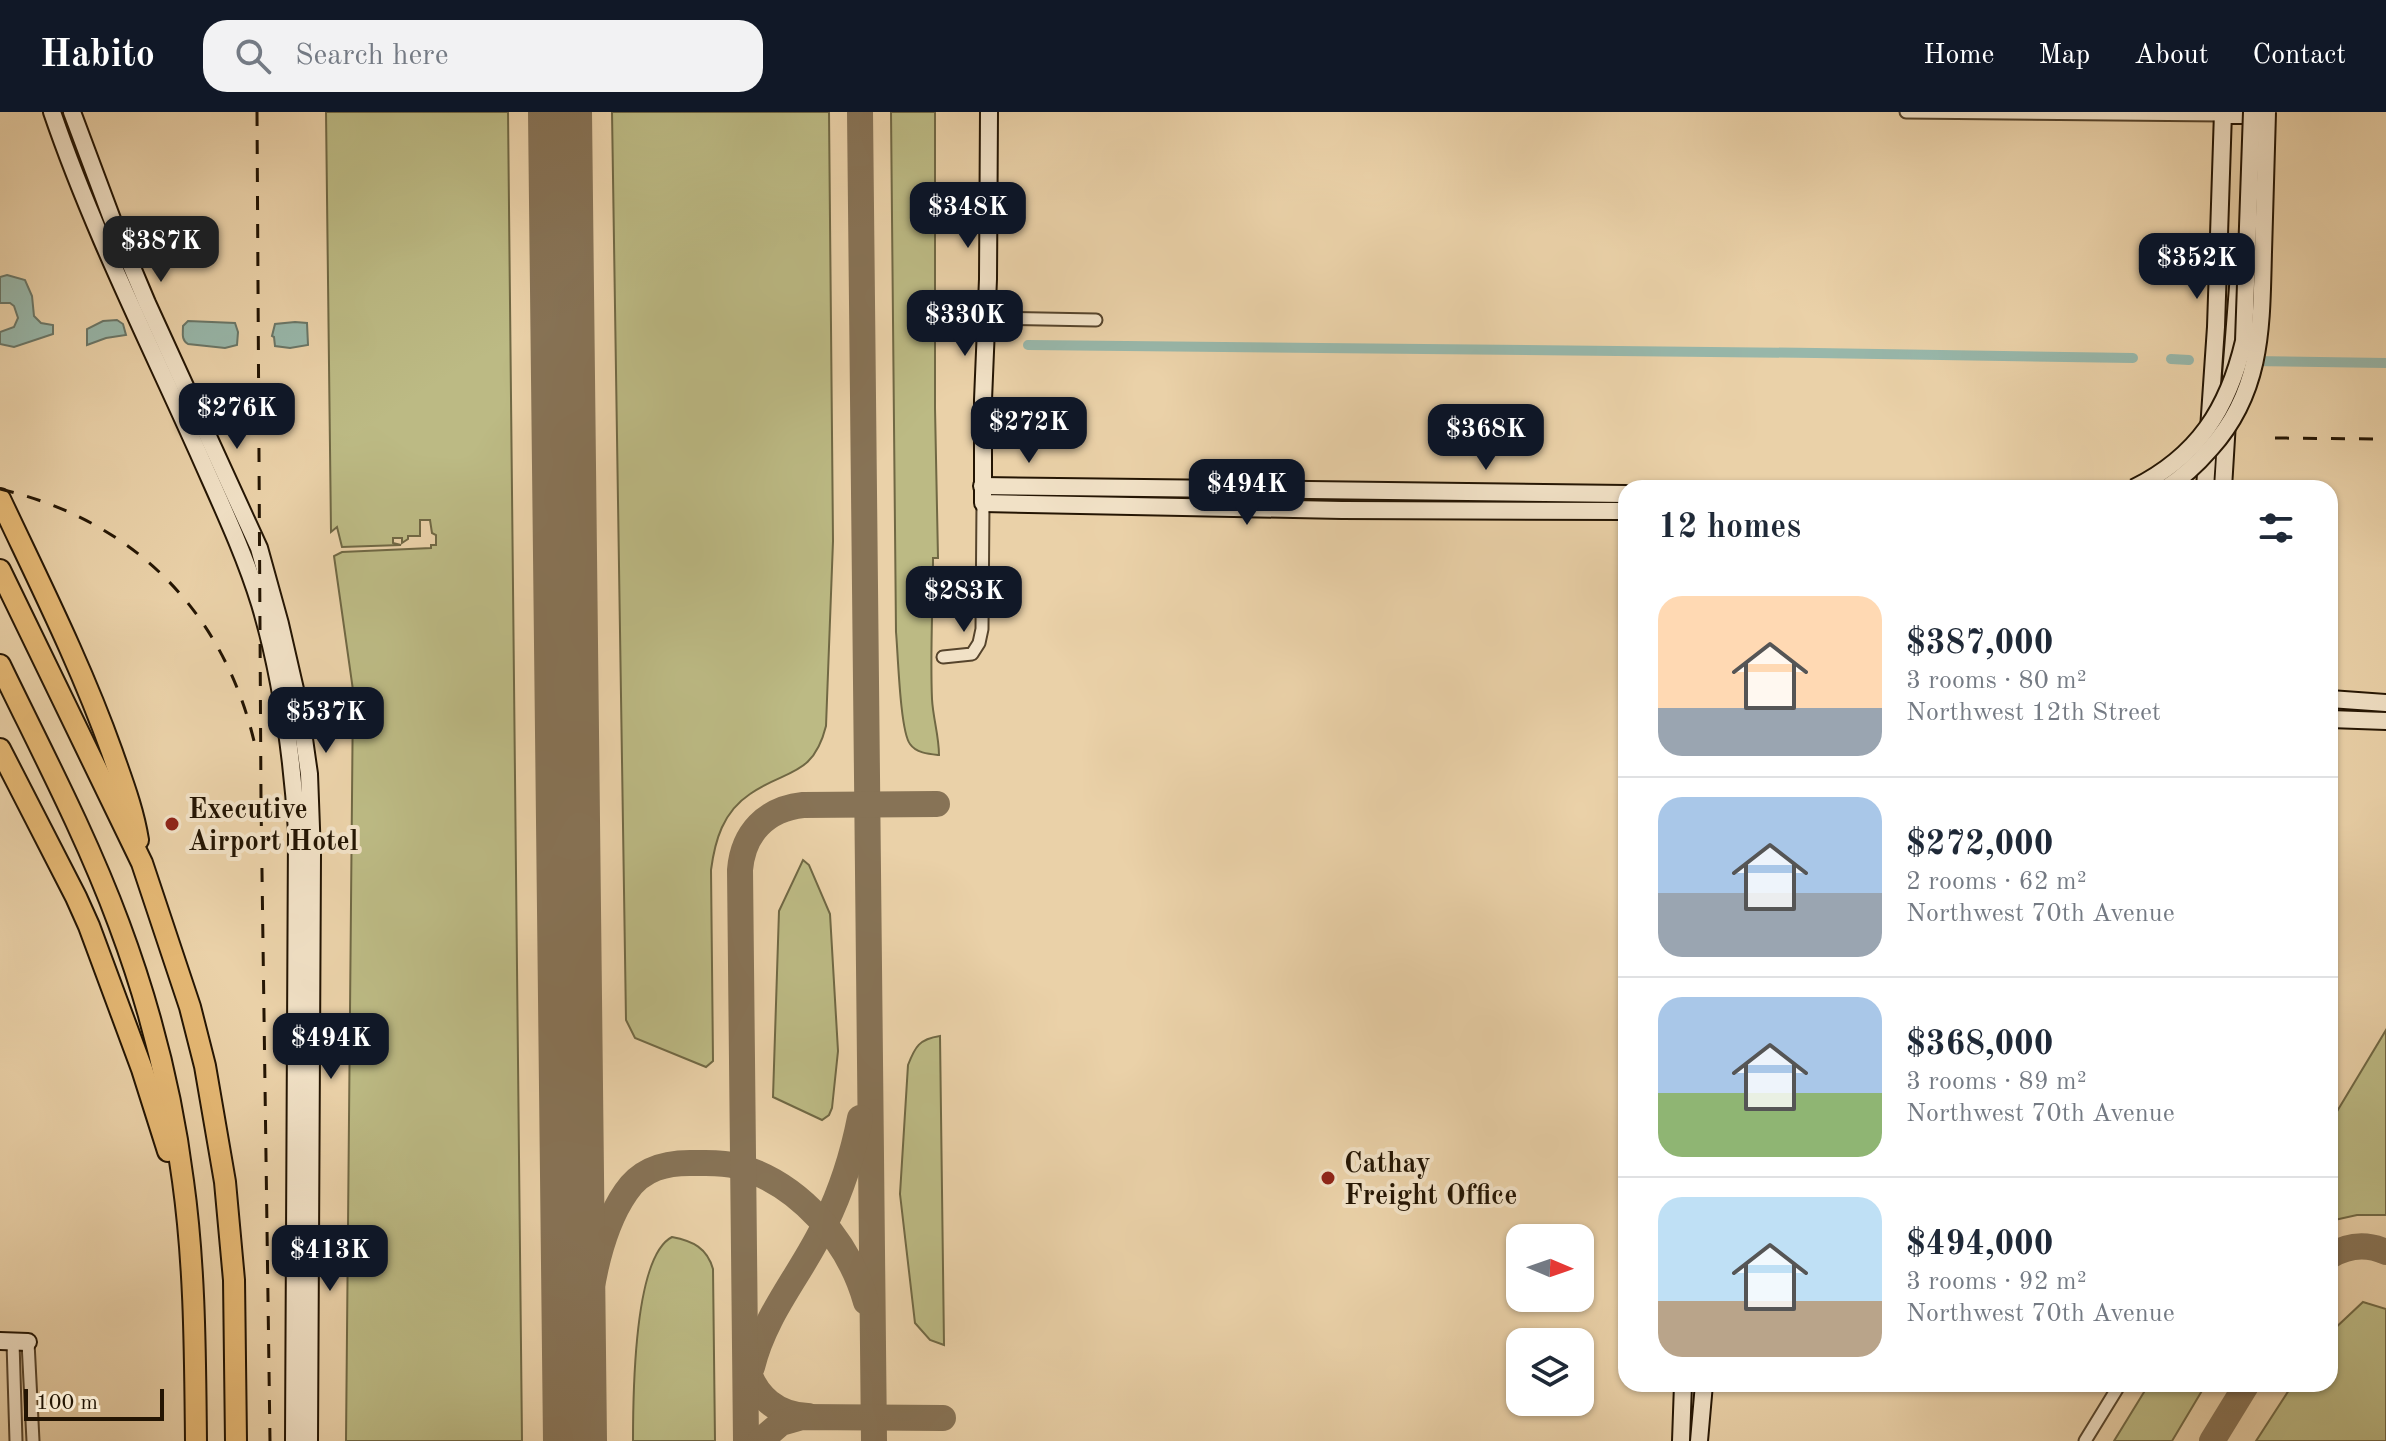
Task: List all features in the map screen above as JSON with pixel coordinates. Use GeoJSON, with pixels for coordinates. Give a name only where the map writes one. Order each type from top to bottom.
{"type":"FeatureCollection","features":[{"type":"Feature","properties":{"kind":"highway"},"geometry":{"type":"LineString","coordinates":[[0,499],[101,719],[133,812],[142,863]]}},
{"type":"Feature","properties":{"kind":"highway"},"geometry":{"type":"LineString","coordinates":[[0,570],[142,863],[190,1007],[218,1131],[225,1182],[234,1280],[236,1441]]}},
{"type":"Feature","properties":{"kind":"highway"},"geometry":{"type":"LineString","coordinates":[[0,665],[86,845],[120,926],[163,1072],[178,1146],[186,1209],[193,1289],[196,1441]]}},
{"type":"Feature","properties":{"kind":"highway"},"geometry":{"type":"LineString","coordinates":[[0,749],[89,926],[142,1069],[186,1209]]}},
{"type":"Feature","properties":{"kind":"main road"},"geometry":{"type":"LineString","coordinates":[[52,112],[135,314],[230,524],[260,604],[287,724],[297,859],[294,1441]]}},
{"type":"Feature","properties":{"kind":"main road"},"geometry":{"type":"LineString","coordinates":[[72,112],[147,303],[259,548],[300,711],[309,774],[312,855],[309,1441]]}},
{"type":"Feature","properties":{"kind":"main road"},"geometry":{"type":"LineString","coordinates":[[989,112],[983,503],[1342,510],[1618,511]]}},
{"type":"Feature","properties":{"kind":"main road"},"geometry":{"type":"LineString","coordinates":[[2206,480],[2222,114],[2255,113]]}},
{"type":"Feature","properties":{"kind":"main road"},"geometry":{"type":"LineString","coordinates":[[2223,480],[2255,113]]}},
{"type":"Feature","properties":{"kind":"main road"},"geometry":{"type":"LineString","coordinates":[[2150,480],[2182,458],[2200,439],[2223,405],[2238,370],[2245,330],[2255,113]]}},
{"type":"Feature","properties":{"kind":"main road"},"geometry":{"type":"LineString","coordinates":[[2177,480],[2217,441],[2235,416],[2255,367],[2261,308],[2255,113]]}},
{"type":"Feature","properties":{"kind":"main road"},"geometry":{"type":"LineString","coordinates":[[982,486],[1618,494]]}},
{"type":"Feature","properties":{"kind":"main road"},"geometry":{"type":"LineString","coordinates":[[2338,700],[2386,703]]}},
{"type":"Feature","properties":{"kind":"main road"},"geometry":{"type":"LineString","coordinates":[[2338,719],[2386,721]]}},
{"type":"Feature","properties":{"kind":"main road"},"geometry":{"type":"LineString","coordinates":[[1681,1441],[1683,1392]]}},
{"type":"Feature","properties":{"kind":"main road"},"geometry":{"type":"LineString","coordinates":[[1699,1441],[1703,1392]]}},
{"type":"Feature","properties":{"kind":"street"},"geometry":{"type":"LineString","coordinates":[[1906,112],[2222,114]]}},
{"type":"Feature","properties":{"kind":"street"},"geometry":{"type":"LineString","coordinates":[[987,318],[1096,320]]}},
{"type":"Feature","properties":{"kind":"street"},"geometry":{"type":"LineString","coordinates":[[2212,389],[2229,389]]}},
{"type":"Feature","properties":{"kind":"street"},"geometry":{"type":"LineString","coordinates":[[943,657],[972,654],[979,643],[982,629],[983,503]]}},
{"type":"Feature","properties":{"kind":"street"},"geometry":{"type":"LineString","coordinates":[[13,1342],[16,1441]]}},
{"type":"Feature","properties":{"kind":"street"},"geometry":{"type":"LineString","coordinates":[[13,1342],[33,1441]]}},
{"type":"Feature","properties":{"kind":"street"},"geometry":{"type":"LineString","coordinates":[[2085,1441],[2115,1392]]}},
{"type":"Feature","properties":{"kind":"shaded area"},"geometry":{"type":"Polygon","coordinates":[[[326,112],[508,112],[522,1441],[346,1441],[353,690],[334,556],[342,552],[431,548],[431,545],[436,545],[436,535],[432,533],[430,520],[420,520],[420,536],[408,536],[402,543],[402,538],[393,538],[393,543],[401,545],[342,547],[337,527],[331,532],[326,112]]]}},
{"type":"Feature","properties":{"kind":"shaded area"},"geometry":{"type":"Polygon","coordinates":[[[612,112],[829,112],[833,541],[826,726],[814,755],[796,770],[741,801],[727,818],[718,838],[711,870],[713,1061],[706,1067],[635,1038],[626,1020],[612,112]]]}},
{"type":"Feature","properties":{"kind":"shaded area"},"geometry":{"type":"Polygon","coordinates":[[[891,112],[935,112],[938,558],[933,558],[931,664],[939,755],[919,751],[910,744],[904,724],[899,673],[896,632],[891,112]]]}},
{"type":"Feature","properties":{"kind":"shaded area"},"geometry":{"type":"Polygon","coordinates":[[[7,275],[25,280],[32,296],[34,316],[41,323],[53,325],[53,334],[14,347],[0,344],[0,332],[14,327],[18,318],[14,306],[0,303],[0,277],[7,275]]]}},
{"type":"Feature","properties":{"kind":"shaded area"},"geometry":{"type":"Polygon","coordinates":[[[117,320],[123,324],[126,335],[87,345],[87,329],[103,321],[117,320]]]}},
{"type":"Feature","properties":{"kind":"shaded area"},"geometry":{"type":"Polygon","coordinates":[[[188,321],[235,323],[237,345],[225,348],[188,344],[184,340],[183,326],[188,321]]]}},
{"type":"Feature","properties":{"kind":"shaded area"},"geometry":{"type":"Polygon","coordinates":[[[307,323],[308,345],[290,348],[275,346],[272,336],[275,324],[307,323]]]}},
{"type":"Feature","properties":{"kind":"shaded area"},"geometry":{"type":"Polygon","coordinates":[[[803,860],[809,865],[830,914],[838,1051],[832,1108],[822,1120],[773,1097],[779,911],[803,860]]]}},
{"type":"Feature","properties":{"kind":"shaded area"},"geometry":{"type":"Polygon","coordinates":[[[2386,1030],[2386,1215],[2357,1215],[2338,1219],[2338,1110],[2386,1030]]]}},
{"type":"Feature","properties":{"kind":"shaded area"},"geometry":{"type":"Polygon","coordinates":[[[940,1036],[944,1345],[930,1340],[915,1323],[900,1194],[908,1065],[919,1045],[940,1036]]]}},
{"type":"Feature","properties":{"kind":"shaded area"},"geometry":{"type":"Polygon","coordinates":[[[672,1237],[698,1247],[713,1269],[715,1441],[633,1441],[635,1364],[643,1300],[649,1272],[659,1250],[672,1237]]]}},
{"type":"Feature","properties":{"kind":"shaded area"},"geometry":{"type":"Polygon","coordinates":[[[2363,1302],[2386,1309],[2386,1441],[2256,1441],[2288,1392],[2338,1392],[2338,1325],[2363,1302]]]}},
{"type":"Feature","properties":{"kind":"shaded area"},"geometry":{"type":"Polygon","coordinates":[[[2144,1392],[2201,1392],[2172,1441],[2114,1441],[2144,1392]]]}},
{"type":"Feature","properties":{"kind":"waterway"},"geometry":{"type":"LineString","coordinates":[[1028,345],[2133,358]]}},
{"type":"Feature","properties":{"kind":"waterway"},"geometry":{"type":"LineString","coordinates":[[2171,359],[2189,360]]}},
{"type":"Feature","properties":{"kind":"waterway"},"geometry":{"type":"LineString","coordinates":[[2252,361],[2386,363]]}},
{"type":"Feature","properties":{"kind":"taxiway"},"geometry":{"type":"LineString","coordinates":[[860,112],[874,1441]]}},
{"type":"Feature","properties":{"kind":"taxiway"},"geometry":{"type":"LineString","coordinates":[[746,1441],[742,857],[751,834],[759,825],[790,807],[937,804]]}},
{"type":"Feature","properties":{"kind":"taxiway"},"geometry":{"type":"LineString","coordinates":[[752,1367],[766,1329],[831,1211],[846,1172],[860,1118]]}},
{"type":"Feature","properties":{"kind":"taxiway"},"geometry":{"type":"LineString","coordinates":[[579,1441],[584,1346],[593,1278],[601,1246],[626,1192],[647,1172],[675,1164],[721,1163],[760,1174],[781,1186],[801,1200],[834,1237],[858,1279],[866,1302]]}},
{"type":"Feature","properties":{"kind":"taxiway"},"geometry":{"type":"LineString","coordinates":[[2338,1252],[2357,1246],[2386,1252]]}},
{"type":"Feature","properties":{"kind":"taxiway"},"geometry":{"type":"LineString","coordinates":[[747,1367],[756,1387],[769,1402],[787,1412],[808,1416]]}},
{"type":"Feature","properties":{"kind":"taxiway"},"geometry":{"type":"LineString","coordinates":[[2212,1441],[2242,1392]]}},
{"type":"Feature","properties":{"kind":"taxiway"},"geometry":{"type":"LineString","coordinates":[[760,1441],[781,1423],[802,1417],[943,1418]]}},
{"type":"Feature","properties":{"kind":"runway"},"geometry":{"type":"LineString","coordinates":[[560,112],[575,1441]]}},
{"type":"Feature","properties":{"kind":"railway"},"geometry":{"type":"LineString","coordinates":[[257,112],[261,801],[270,1441]]}},
{"type":"Feature","properties":{"kind":"railway"},"geometry":{"type":"LineString","coordinates":[[2275,438],[2386,439]]}},
{"type":"Feature","properties":{"kind":"railway"},"geometry":{"type":"LineString","coordinates":[[0,489],[48,503],[91,523],[130,548],[164,577],[194,611],[219,650],[239,694],[254,741]]}},
{"type":"Feature","properties":{"kind":"place","name":"Executive Airport Hotel"},"geometry":{"type":"Point","coordinates":[172,824]}},
{"type":"Feature","properties":{"kind":"place","name":"Cathay Freight Office"},"geometry":{"type":"Point","coordinates":[1328,1178]}}]}
